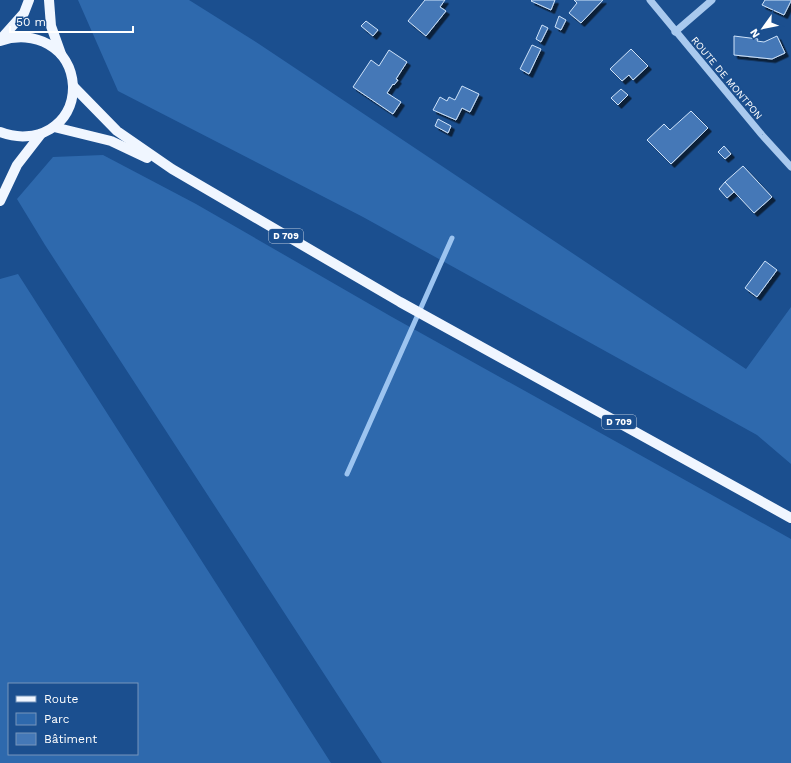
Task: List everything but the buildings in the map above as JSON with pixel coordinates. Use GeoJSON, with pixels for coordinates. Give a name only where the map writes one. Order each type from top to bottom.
{"type":"FeatureCollection","features":[{"type":"Feature","properties":{"kind":"main road"},"geometry":{"type":"LineString","coordinates":[[0,40],[24,13],[29,0]]}},
{"type":"Feature","properties":{"kind":"main road"},"geometry":{"type":"LineString","coordinates":[[0,132],[12,137],[27,138],[41,134],[54,127],[64,116],[70,102],[73,86],[70,70],[62,56],[51,26],[49,0]]}},
{"type":"Feature","properties":{"kind":"main road"},"geometry":{"type":"LineString","coordinates":[[0,40],[11,37],[25,36],[39,39],[51,46],[62,56]]}},
{"type":"Feature","properties":{"kind":"main road","name":"D 709"},"geometry":{"type":"LineString","coordinates":[[73,86],[117,131],[172,169],[400,302],[791,518]]}},
{"type":"Feature","properties":{"kind":"main road","name":"D 709"},"geometry":{"type":"LineString","coordinates":[[54,127],[111,141],[172,169]]}},
{"type":"Feature","properties":{"kind":"main road"},"geometry":{"type":"LineString","coordinates":[[0,200],[17,165],[41,134]]}},
{"type":"Feature","properties":{"kind":"street","name":"ROUTE DE MONTPON"},"geometry":{"type":"LineString","coordinates":[[650,0],[762,136],[791,167]]}},
{"type":"Feature","properties":{"kind":"street"},"geometry":{"type":"LineString","coordinates":[[675,32],[712,0]]}},
{"type":"Feature","properties":{"kind":"green space"},"geometry":{"type":"Polygon","coordinates":[[[78,0],[189,0],[259,44],[746,369],[791,307],[791,464],[757,435],[363,217],[118,91],[78,0]]]}},
{"type":"Feature","properties":{"kind":"green space"},"geometry":{"type":"Polygon","coordinates":[[[103,155],[196,204],[392,317],[791,539],[791,763],[382,763],[45,245],[17,199],[53,157],[103,155]]]}},
{"type":"Feature","properties":{"kind":"green space"},"geometry":{"type":"Polygon","coordinates":[[[18,274],[331,763],[0,763],[0,279],[18,274]]]}},
{"type":"Feature","properties":{"kind":"waterway"},"geometry":{"type":"LineString","coordinates":[[347,474],[452,238]]}}]}
